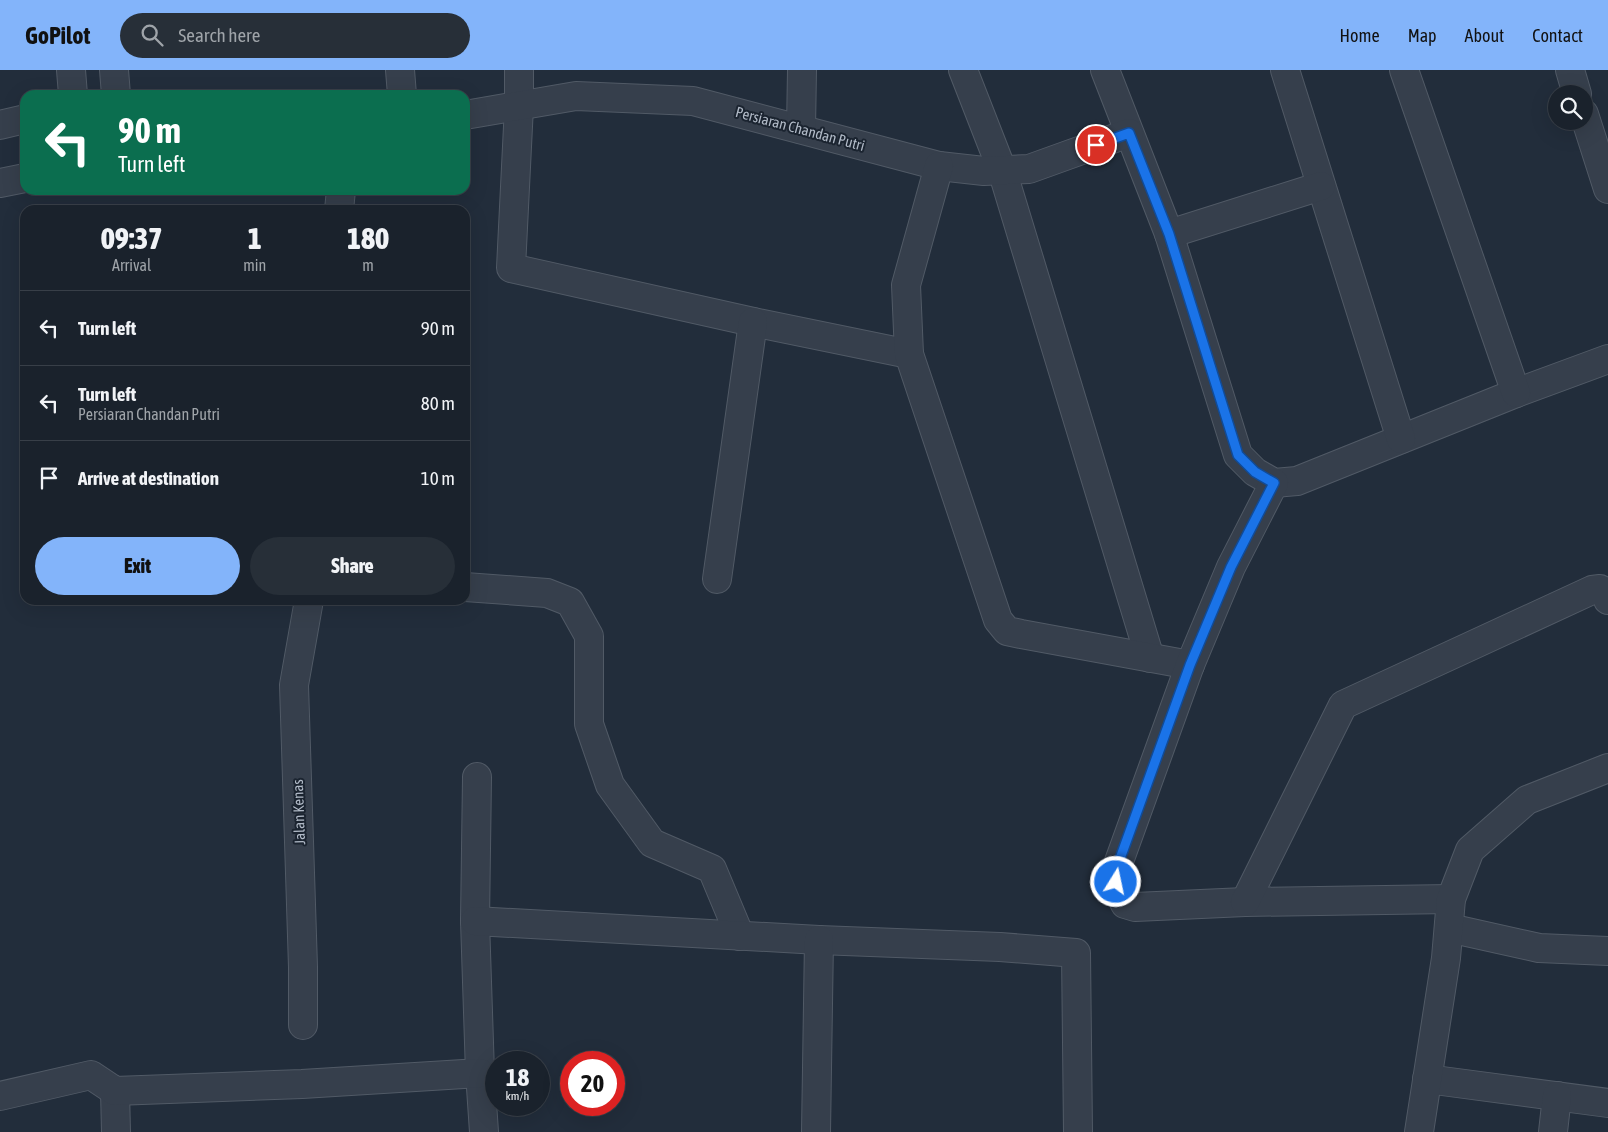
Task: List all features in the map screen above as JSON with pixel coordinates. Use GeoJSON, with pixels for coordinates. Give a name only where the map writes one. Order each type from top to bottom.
{"type":"FeatureCollection","features":[{"type":"Feature","properties":{"kind":"street"},"geometry":{"type":"LineString","coordinates":[[71,70],[73,90]]}},
{"type":"Feature","properties":{"kind":"street"},"geometry":{"type":"LineString","coordinates":[[114,70],[116,90]]}},
{"type":"Feature","properties":{"kind":"street"},"geometry":{"type":"LineString","coordinates":[[400,70],[402,90]]}},
{"type":"Feature","properties":{"kind":"street"},"geometry":{"type":"LineString","coordinates":[[518,70],[519,106],[511,268],[753,322],[909,354]]}},
{"type":"Feature","properties":{"kind":"street"},"geometry":{"type":"LineString","coordinates":[[800,130],[802,70]]}},
{"type":"Feature","properties":{"kind":"street"},"geometry":{"type":"LineString","coordinates":[[963,70],[1002,170],[1150,658]]}},
{"type":"Feature","properties":{"kind":"street"},"geometry":{"type":"LineString","coordinates":[[1105,70],[1169,234],[1238,455],[1255,472],[1274,483],[1297,481],[1516,393],[1608,359]]}},
{"type":"Feature","properties":{"kind":"street"},"geometry":{"type":"LineString","coordinates":[[1285,70],[1401,439]]}},
{"type":"Feature","properties":{"kind":"street"},"geometry":{"type":"LineString","coordinates":[[1570,70],[1574,85]]}},
{"type":"Feature","properties":{"kind":"street"},"geometry":{"type":"LineString","coordinates":[[1406,71],[1516,393]]}},
{"type":"Feature","properties":{"kind":"street","name":"Persiaran Chandan Putri"},"geometry":{"type":"LineString","coordinates":[[470,114],[576,96],[693,101],[939,166],[984,171],[1030,169],[1129,133]]}},
{"type":"Feature","properties":{"kind":"street"},"geometry":{"type":"LineString","coordinates":[[0,125],[20,120]]}},
{"type":"Feature","properties":{"kind":"street"},"geometry":{"type":"LineString","coordinates":[[1589,130],[1608,189]]}},
{"type":"Feature","properties":{"kind":"street"},"geometry":{"type":"LineString","coordinates":[[939,166],[906,285],[909,354],[998,620],[1007,631],[1190,665]]}},
{"type":"Feature","properties":{"kind":"street"},"geometry":{"type":"LineString","coordinates":[[0,183],[20,179]]}},
{"type":"Feature","properties":{"kind":"street"},"geometry":{"type":"LineString","coordinates":[[1169,234],[1321,186]]}},
{"type":"Feature","properties":{"kind":"street"},"geometry":{"type":"LineString","coordinates":[[717,580],[753,322]]}},
{"type":"Feature","properties":{"kind":"street"},"geometry":{"type":"LineString","coordinates":[[1274,483],[1231,567],[1190,665],[1117,867],[1116,882],[1120,895],[1125,904],[1135,907],[1245,902],[1451,899]]}},
{"type":"Feature","properties":{"kind":"street"},"geometry":{"type":"LineString","coordinates":[[470,587],[547,593],[570,602],[589,636],[589,724],[610,785],[652,843],[712,869],[740,936]]}},
{"type":"Feature","properties":{"kind":"street"},"geometry":{"type":"LineString","coordinates":[[1245,902],[1343,705],[1592,590],[1600,589],[1606,594],[1608,600]]}},
{"type":"Feature","properties":{"kind":"street","name":"Jalan Kenas"},"geometry":{"type":"LineString","coordinates":[[303,1025],[303,967],[294,686],[308,605]]}},
{"type":"Feature","properties":{"kind":"street"},"geometry":{"type":"LineString","coordinates":[[1419,1132],[1446,958],[1451,899],[1470,850],[1527,800],[1608,768]]}},
{"type":"Feature","properties":{"kind":"street"},"geometry":{"type":"LineString","coordinates":[[477,777],[475,921],[484,1132]]}},
{"type":"Feature","properties":{"kind":"street"},"geometry":{"type":"LineString","coordinates":[[475,921],[819,940],[1000,947],[1076,954],[1078,1132]]}},
{"type":"Feature","properties":{"kind":"street"},"geometry":{"type":"LineString","coordinates":[[1449,928],[1539,948],[1608,951]]}},
{"type":"Feature","properties":{"kind":"street"},"geometry":{"type":"LineString","coordinates":[[816,1132],[819,940]]}},
{"type":"Feature","properties":{"kind":"street"},"geometry":{"type":"LineString","coordinates":[[0,1096],[92,1075],[115,1091],[302,1084],[480,1073]]}},
{"type":"Feature","properties":{"kind":"street"},"geometry":{"type":"LineString","coordinates":[[1428,1079],[1608,1103]]}},
{"type":"Feature","properties":{"kind":"street"},"geometry":{"type":"LineString","coordinates":[[115,1091],[116,1132]]}},
{"type":"Feature","properties":{"kind":"street"},"geometry":{"type":"LineString","coordinates":[[1553,1132],[1557,1096]]}},
{"type":"Feature","properties":{"kind":"route"},"geometry":{"type":"LineString","coordinates":[[1096,145],[1129,133],[1169,234],[1238,455],[1255,472],[1274,483],[1231,567],[1190,665],[1117,867],[1116,882]]}}]}
